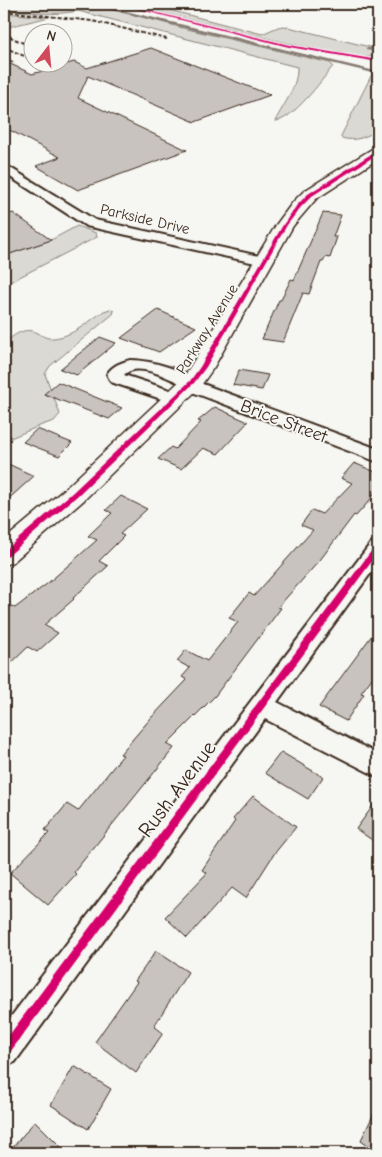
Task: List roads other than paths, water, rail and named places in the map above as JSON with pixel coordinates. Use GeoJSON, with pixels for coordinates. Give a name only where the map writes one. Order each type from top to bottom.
{"type":"FeatureCollection","features":[{"type":"Feature","properties":{"kind":"street","name":"Parkway Avenue"},"geometry":{"type":"LineString","coordinates":[[4,555],[74,494],[186,388],[203,367],[285,225],[305,200],[326,184],[377,153]]}},
{"type":"Feature","properties":{"kind":"street","name":"Parkside Drive"},"geometry":{"type":"LineString","coordinates":[[4,168],[91,223],[264,261]]}},
{"type":"Feature","properties":{"kind":"street","name":"Brice Street"},"geometry":{"type":"LineString","coordinates":[[186,388],[378,456]]}},
{"type":"Feature","properties":{"kind":"street","name":"Rush Avenue"},"geometry":{"type":"LineString","coordinates":[[4,1051],[378,548]]}},
{"type":"Feature","properties":{"kind":"street"},"geometry":{"type":"LineString","coordinates":[[261,705],[378,766]]}},
{"type":"Feature","properties":{"kind":"waterway"},"geometry":{"type":"LineString","coordinates":[[91,4],[378,73]]}},
{"type":"Feature","properties":{"kind":"waterway"},"geometry":{"type":"LineString","coordinates":[[367,49],[378,50]]}},
{"type":"Feature","properties":{"kind":"railway"},"geometry":{"type":"LineString","coordinates":[[4,11],[92,21],[167,39]]}},
{"type":"Feature","properties":{"kind":"railway"},"geometry":{"type":"LineString","coordinates":[[4,34],[22,42]]}},
{"type":"Feature","properties":{"kind":"railway"},"geometry":{"type":"LineString","coordinates":[[4,47],[22,55]]}},
{"type":"Feature","properties":{"kind":"railway"},"geometry":{"type":"LineString","coordinates":[[4,58],[15,63]]}}]}
